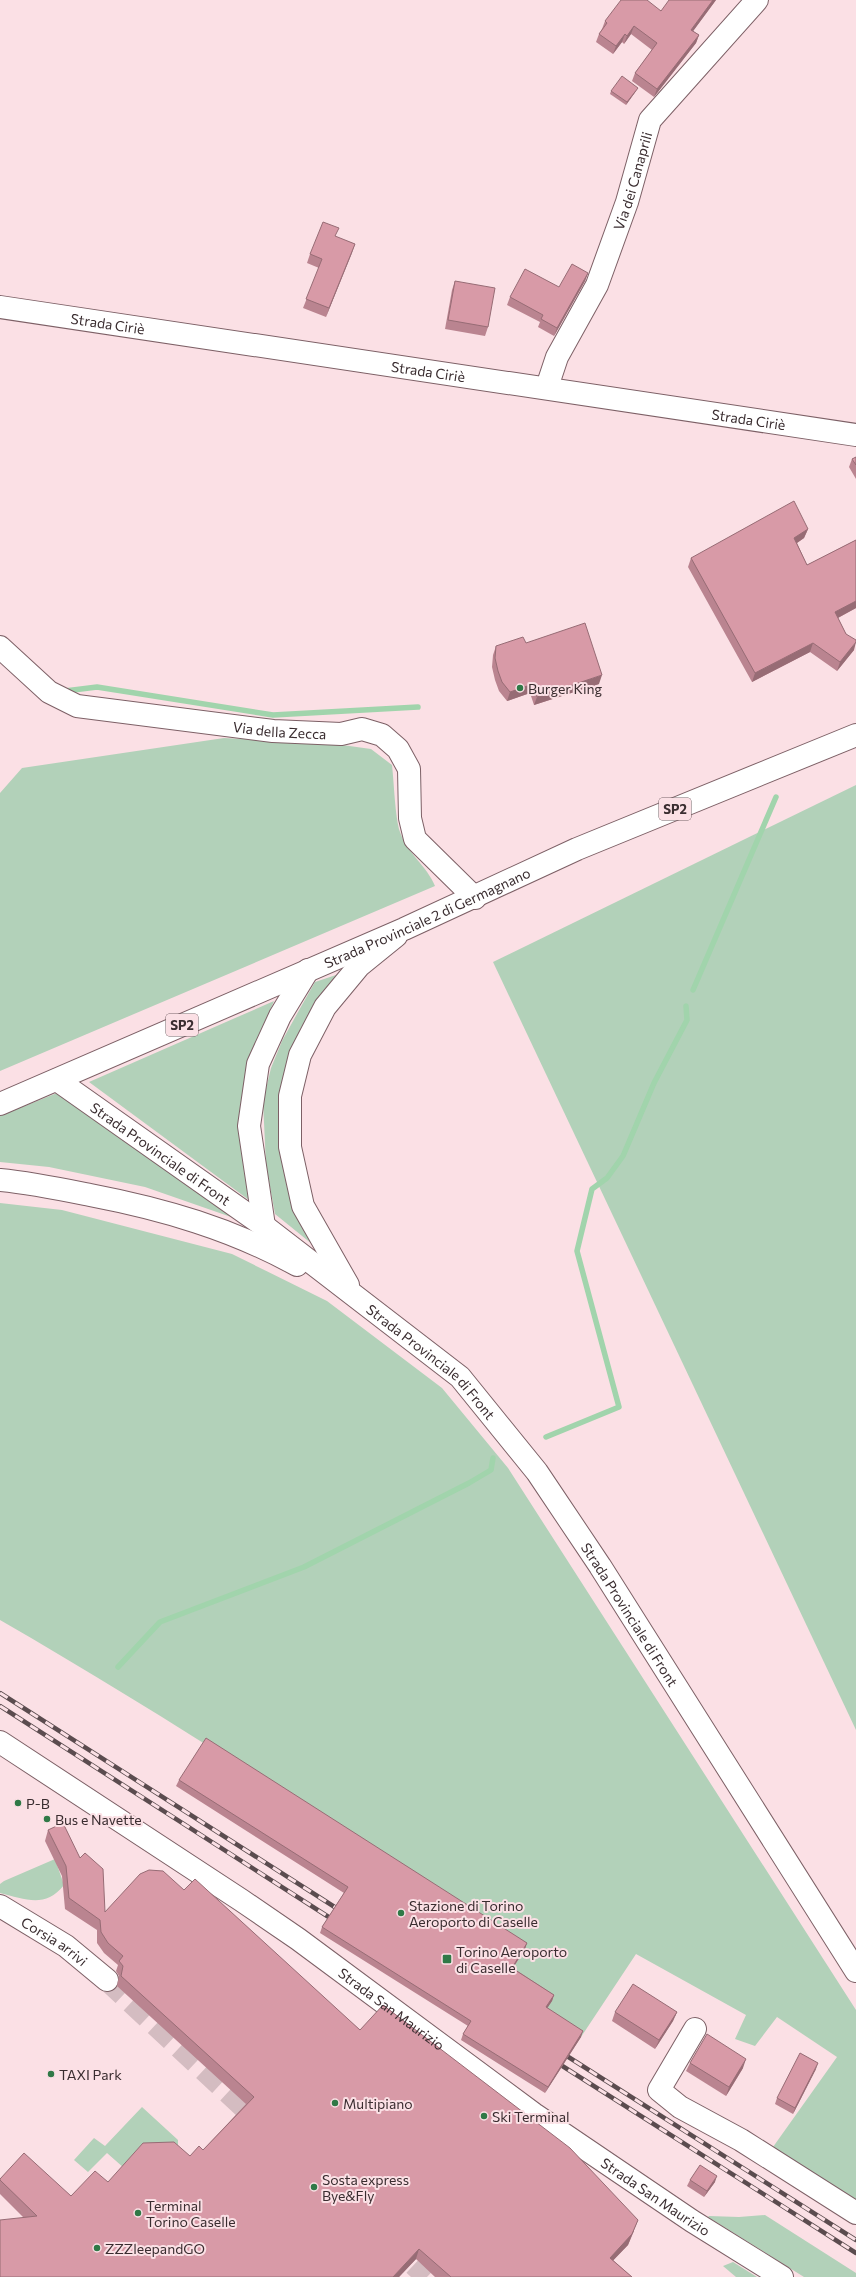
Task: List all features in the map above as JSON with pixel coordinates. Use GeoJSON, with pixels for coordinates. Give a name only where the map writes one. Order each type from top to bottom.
{"type":"FeatureCollection","features":[{"type":"Feature","properties":{"kind":"street","name":"Via dei Canaprili"},"geometry":{"type":"LineString","coordinates":[[547,388],[557,357],[597,285],[627,202],[650,120],[757,0]]}},
{"type":"Feature","properties":{"kind":"street","name":"Strada Ciriè"},"geometry":{"type":"LineString","coordinates":[[0,307],[856,435]]}},
{"type":"Feature","properties":{"kind":"street","name":"Via della Zecca"},"geometry":{"type":"LineString","coordinates":[[0,647],[49,692],[77,706],[273,731],[341,734],[362,729],[382,736],[398,749],[408,769],[410,818],[415,839],[475,898]]}},
{"type":"Feature","properties":{"kind":"street","name":"Strada Provinciale 2 di Germagnano"},"geometry":{"type":"LineString","coordinates":[[0,1104],[475,898],[577,849],[856,735]]}},
{"type":"Feature","properties":{"kind":"street"},"geometry":{"type":"LineString","coordinates":[[356,1298],[329,1255],[303,1206],[290,1147],[290,1096],[300,1055],[325,1008],[359,966],[404,929]]}},
{"type":"Feature","properties":{"kind":"street"},"geometry":{"type":"LineString","coordinates":[[264,1226],[249,1126],[258,1064],[280,1016],[308,970]]}},
{"type":"Feature","properties":{"kind":"street","name":"Strada Provinciale di Front"},"geometry":{"type":"LineString","coordinates":[[57,1080],[264,1226],[460,1377],[538,1472],[600,1566],[856,1971]]}},
{"type":"Feature","properties":{"kind":"street"},"geometry":{"type":"LineString","coordinates":[[0,1180],[30,1183],[144,1205],[208,1224],[269,1250],[356,1298]]}},
{"type":"Feature","properties":{"kind":"street","name":"Strada San Maurizio"},"geometry":{"type":"LineString","coordinates":[[0,1742],[241,1900],[298,1939],[534,2114],[692,2221],[782,2277]]}},
{"type":"Feature","properties":{"kind":"street","name":"Corsia arrivi"},"geometry":{"type":"LineString","coordinates":[[0,1906],[66,1946],[107,1980]]}},
{"type":"Feature","properties":{"kind":"street"},"geometry":{"type":"LineString","coordinates":[[695,2028],[659,2090],[680,2107],[741,2140],[856,2213]]}},
{"type":"Feature","properties":{"kind":"green space"},"geometry":{"type":"Polygon","coordinates":[[[224,738],[335,744],[371,749],[392,765],[398,826],[400,832],[403,840],[427,872],[435,886],[0,1071],[0,793],[22,768],[224,738]]]}},
{"type":"Feature","properties":{"kind":"green space"},"geometry":{"type":"Polygon","coordinates":[[[856,785],[856,1730],[493,962],[856,785]]]}},
{"type":"Feature","properties":{"kind":"green space"},"geometry":{"type":"Polygon","coordinates":[[[339,974],[286,1069],[279,1111],[281,1159],[296,1207],[312,1244],[275,1214],[266,1165],[263,1101],[271,1068],[282,1041],[315,982],[339,974]]]}},
{"type":"Feature","properties":{"kind":"green space"},"geometry":{"type":"Polygon","coordinates":[[[274,1001],[248,1062],[239,1124],[249,1200],[89,1082],[274,1001]]]}},
{"type":"Feature","properties":{"kind":"green space"},"geometry":{"type":"Polygon","coordinates":[[[57,1093],[234,1218],[145,1187],[49,1167],[0,1162],[0,1116],[57,1093]]]}},
{"type":"Feature","properties":{"kind":"green space"},"geometry":{"type":"Polygon","coordinates":[[[0,1203],[62,1210],[232,1254],[327,1301],[442,1388],[508,1468],[856,2010],[856,2201],[773,2147],[837,2057],[777,2017],[755,2046],[735,2039],[746,2015],[636,1954],[581,2037],[544,2013],[509,1974],[525,1949],[199,1740],[67,1659],[0,1620],[0,1203]]]}},
{"type":"Feature","properties":{"kind":"green space"},"geometry":{"type":"Polygon","coordinates":[[[55,1859],[64,1885],[50,1897],[42,1900],[34,1900],[0,1893],[0,1884],[4,1881],[55,1859]]]}},
{"type":"Feature","properties":{"kind":"green space"},"geometry":{"type":"Polygon","coordinates":[[[142,2107],[178,2140],[178,2146],[124,2168],[107,2153],[88,2172],[74,2160],[94,2138],[105,2146],[142,2107]]]}},
{"type":"Feature","properties":{"kind":"green space"},"geometry":{"type":"Polygon","coordinates":[[[765,2215],[856,2273],[856,2277],[804,2277],[708,2217],[765,2215]]]}},
{"type":"Feature","properties":{"kind":"green space"},"geometry":{"type":"Polygon","coordinates":[[[733,2262],[757,2277],[736,2277],[723,2266],[733,2262]]]}},
{"type":"Feature","properties":{"kind":"building"},"geometry":{"type":"Polygon","coordinates":[[[621,0],[647,0],[661,11],[669,0],[713,0],[691,30],[699,35],[657,89],[635,73],[657,43],[634,26],[627,36],[625,34],[616,46],[599,34],[607,23],[605,21],[621,0]]]}},
{"type":"Feature","properties":{"kind":"building"},"geometry":{"type":"Polygon","coordinates":[[[622,76],[638,88],[627,102],[611,91],[622,76]]]}},
{"type":"Feature","properties":{"kind":"building"},"geometry":{"type":"Polygon","coordinates":[[[323,222],[339,228],[335,236],[355,244],[329,308],[306,299],[322,259],[310,254],[323,222]]]}},
{"type":"Feature","properties":{"kind":"building"},"geometry":{"type":"Polygon","coordinates":[[[572,264],[588,273],[557,328],[541,319],[543,315],[510,297],[525,269],[559,287],[572,264]]]}},
{"type":"Feature","properties":{"kind":"building"},"geometry":{"type":"Polygon","coordinates":[[[455,281],[495,288],[488,327],[448,320],[455,281]]]}},
{"type":"Feature","properties":{"kind":"building"},"geometry":{"type":"Polygon","coordinates":[[[856,457],[856,465],[852,459],[856,457]]]}},
{"type":"Feature","properties":{"kind":"building"},"geometry":{"type":"Polygon","coordinates":[[[794,501],[808,529],[794,538],[807,565],[856,540],[856,601],[835,612],[846,634],[856,640],[856,642],[840,662],[813,643],[755,673],[691,558],[794,501]]]}},
{"type":"Feature","properties":{"kind":"building"},"geometry":{"type":"Polygon","coordinates":[[[585,623],[602,675],[537,697],[533,684],[510,692],[502,682],[498,671],[495,658],[496,646],[523,637],[526,643],[585,623]]]}},
{"type":"Feature","properties":{"kind":"building","name":"Stazione di Torino Aeroporto di Caselle"},"geometry":{"type":"Polygon","coordinates":[[[206,1738],[527,1943],[512,1968],[554,1995],[546,2007],[583,2031],[548,2087],[463,2034],[471,2021],[322,1927],[348,1887],[179,1780],[206,1738]]]}},
{"type":"Feature","properties":{"kind":"building"},"geometry":{"type":"Polygon","coordinates":[[[63,1823],[80,1858],[85,1853],[103,1869],[105,1912],[140,1874],[149,1870],[163,1871],[184,1890],[195,1879],[360,2030],[383,2005],[570,2148],[638,2220],[632,2234],[610,2258],[632,2277],[451,2277],[419,2249],[393,2277],[0,2277],[0,2220],[37,2216],[0,2180],[24,2153],[71,2196],[95,2171],[108,2182],[143,2143],[174,2142],[190,2156],[199,2146],[203,2150],[254,2097],[121,1976],[123,1966],[119,1961],[123,1956],[108,1943],[101,1932],[100,1920],[69,1898],[66,1866],[48,1830],[63,1823]]]}},
{"type":"Feature","properties":{"kind":"building"},"geometry":{"type":"Polygon","coordinates":[[[633,1984],[677,2012],[659,2040],[615,2012],[633,1984]]]}},
{"type":"Feature","properties":{"kind":"building"},"geometry":{"type":"Polygon","coordinates":[[[707,2034],[746,2059],[729,2087],[690,2063],[707,2034]]]}},
{"type":"Feature","properties":{"kind":"building"},"geometry":{"type":"Polygon","coordinates":[[[800,2053],[818,2063],[795,2108],[777,2098],[800,2053]]]}},
{"type":"Feature","properties":{"kind":"building"},"geometry":{"type":"Polygon","coordinates":[[[700,2165],[717,2176],[707,2191],[690,2180],[700,2165]]]}},
{"type":"Feature","properties":{"kind":"waterway"},"geometry":{"type":"LineString","coordinates":[[65,691],[97,687],[273,715],[418,707]]}},
{"type":"Feature","properties":{"kind":"waterway"},"geometry":{"type":"LineString","coordinates":[[693,990],[776,797]]}},
{"type":"Feature","properties":{"kind":"waterway"},"geometry":{"type":"LineString","coordinates":[[546,1437],[619,1407],[577,1251],[592,1189],[607,1178],[623,1156],[654,1083],[687,1020],[686,1006]]}},
{"type":"Feature","properties":{"kind":"waterway"},"geometry":{"type":"LineString","coordinates":[[118,1667],[160,1622],[304,1567],[469,1483],[491,1470],[493,1458]]}},
{"type":"Feature","properties":{"kind":"tunnel"},"geometry":{"type":"LineString","coordinates":[[107,1980],[266,2128]]}},
{"type":"Feature","properties":{"kind":"tunnel"},"geometry":{"type":"LineString","coordinates":[[390,2242],[427,2277]]}},
{"type":"Feature","properties":{"kind":"railway"},"geometry":{"type":"LineString","coordinates":[[0,1693],[344,1913]]}},
{"type":"Feature","properties":{"kind":"railway"},"geometry":{"type":"LineString","coordinates":[[0,1706],[338,1923]]}},
{"type":"Feature","properties":{"kind":"railway"},"geometry":{"type":"LineString","coordinates":[[559,2051],[856,2240]]}},
{"type":"Feature","properties":{"kind":"railway"},"geometry":{"type":"LineString","coordinates":[[553,2060],[856,2253]]}},
{"type":"Feature","properties":{"kind":"place","name":"Burger King"},"geometry":{"type":"Point","coordinates":[520,688]}},
{"type":"Feature","properties":{"kind":"place","name":"P-B"},"geometry":{"type":"Point","coordinates":[18,1803]}},
{"type":"Feature","properties":{"kind":"place","name":"Bus e Navette"},"geometry":{"type":"Point","coordinates":[47,1819]}},
{"type":"Feature","properties":{"kind":"place","name":"Stazione di Torino Aeroporto di Caselle"},"geometry":{"type":"Point","coordinates":[401,1913]}},
{"type":"Feature","properties":{"kind":"place","name":"Torino Aeroporto di Caselle"},"geometry":{"type":"Point","coordinates":[447,1959]}},
{"type":"Feature","properties":{"kind":"place","name":"TAXI Park"},"geometry":{"type":"Point","coordinates":[51,2074]}},
{"type":"Feature","properties":{"kind":"place","name":"Multipiano"},"geometry":{"type":"Point","coordinates":[335,2103]}},
{"type":"Feature","properties":{"kind":"place","name":"Ski Terminal"},"geometry":{"type":"Point","coordinates":[484,2116]}},
{"type":"Feature","properties":{"kind":"place","name":"Sosta express Bye&Fly"},"geometry":{"type":"Point","coordinates":[314,2187]}},
{"type":"Feature","properties":{"kind":"place","name":"Terminal Torino Caselle"},"geometry":{"type":"Point","coordinates":[138,2213]}},
{"type":"Feature","properties":{"kind":"place","name":"ZZZleepandGO"},"geometry":{"type":"Point","coordinates":[97,2248]}}]}
